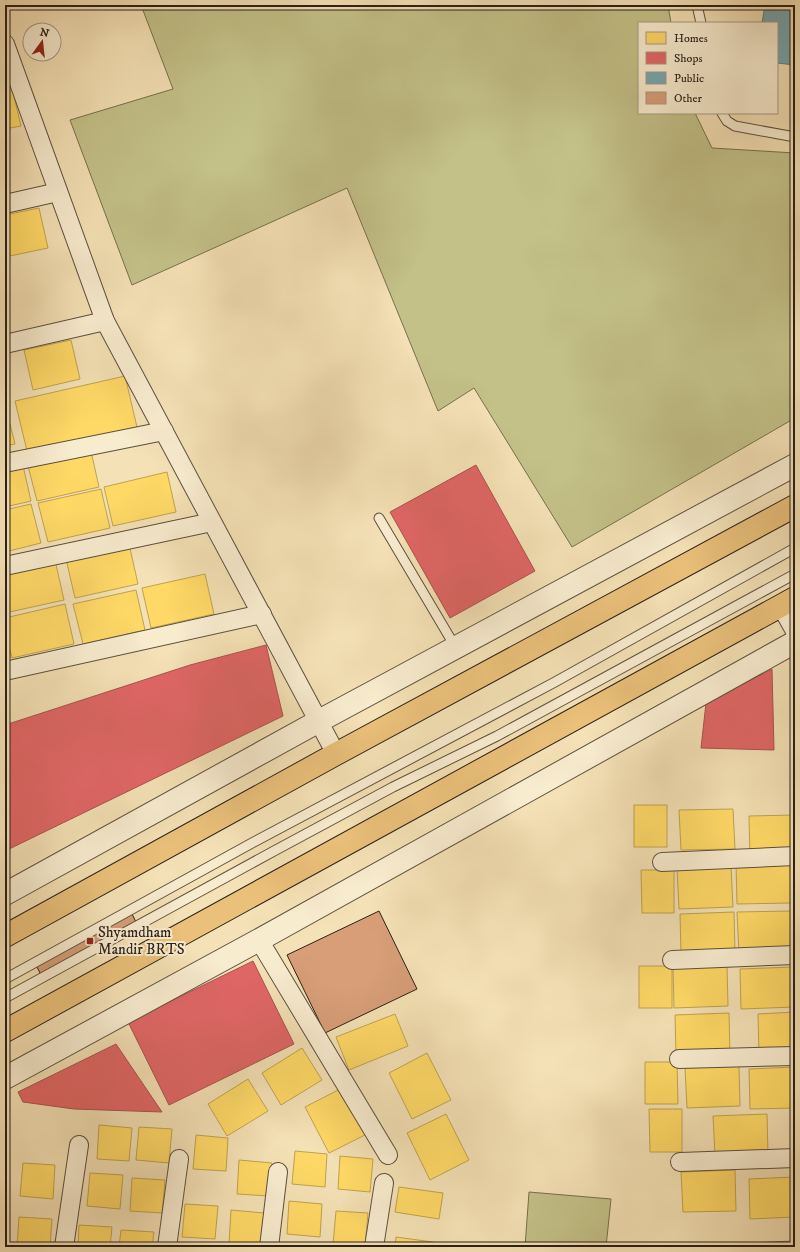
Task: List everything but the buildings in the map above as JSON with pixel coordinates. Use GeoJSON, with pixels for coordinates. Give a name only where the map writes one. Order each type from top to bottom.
{"type":"FeatureCollection","features":[{"type":"Feature","properties":{"kind":"main road"},"geometry":{"type":"LineString","coordinates":[[5,936],[336,754],[795,506]]}},
{"type":"Feature","properties":{"kind":"main road"},"geometry":{"type":"LineString","coordinates":[[5,1031],[788,602]]}},
{"type":"Feature","properties":{"kind":"street"},"geometry":{"type":"LineString","coordinates":[[5,44],[10,71],[58,192],[105,321],[336,754]]}},
{"type":"Feature","properties":{"kind":"street"},"geometry":{"type":"LineString","coordinates":[[5,204],[58,192]]}},
{"type":"Feature","properties":{"kind":"street"},"geometry":{"type":"LineString","coordinates":[[5,344],[105,321]]}},
{"type":"Feature","properties":{"kind":"street"},"geometry":{"type":"LineString","coordinates":[[5,463],[164,431]]}},
{"type":"Feature","properties":{"kind":"street"},"geometry":{"type":"LineString","coordinates":[[5,894],[319,722],[795,465]]}},
{"type":"Feature","properties":{"kind":"street"},"geometry":{"type":"LineString","coordinates":[[5,566],[212,522]]}},
{"type":"Feature","properties":{"kind":"street"},"geometry":{"type":"LineString","coordinates":[[788,602],[795,631]]}},
{"type":"Feature","properties":{"kind":"street"},"geometry":{"type":"LineString","coordinates":[[5,672],[262,614]]}},
{"type":"Feature","properties":{"kind":"street"},"geometry":{"type":"LineString","coordinates":[[5,1078],[259,940],[795,642]]}},
{"type":"Feature","properties":{"kind":"street"},"geometry":{"type":"LineString","coordinates":[[662,862],[795,856]]}},
{"type":"Feature","properties":{"kind":"street"},"geometry":{"type":"LineString","coordinates":[[259,940],[388,1155]]}},
{"type":"Feature","properties":{"kind":"street"},"geometry":{"type":"LineString","coordinates":[[672,960],[795,955]]}},
{"type":"Feature","properties":{"kind":"street"},"geometry":{"type":"LineString","coordinates":[[679,1059],[795,1056]]}},
{"type":"Feature","properties":{"kind":"street"},"geometry":{"type":"LineString","coordinates":[[64,1247],[79,1145]]}},
{"type":"Feature","properties":{"kind":"street"},"geometry":{"type":"LineString","coordinates":[[680,1162],[795,1158]]}},
{"type":"Feature","properties":{"kind":"street"},"geometry":{"type":"LineString","coordinates":[[167,1247],[179,1159]]}},
{"type":"Feature","properties":{"kind":"street"},"geometry":{"type":"LineString","coordinates":[[269,1247],[278,1172]]}},
{"type":"Feature","properties":{"kind":"street"},"geometry":{"type":"LineString","coordinates":[[374,1247],[384,1183]]}},
{"type":"Feature","properties":{"kind":"lane"},"geometry":{"type":"LineString","coordinates":[[698,5],[702,22]]}},
{"type":"Feature","properties":{"kind":"lane"},"geometry":{"type":"LineString","coordinates":[[723,114],[727,121],[735,126],[795,137]]}},
{"type":"Feature","properties":{"kind":"lane"},"geometry":{"type":"LineString","coordinates":[[380,518],[456,648]]}},
{"type":"Feature","properties":{"kind":"lane"},"geometry":{"type":"LineString","coordinates":[[5,979],[252,843],[555,682],[795,548]]}},
{"type":"Feature","properties":{"kind":"lane"},"geometry":{"type":"LineString","coordinates":[[5,998],[393,787],[504,732],[795,574]]}},
{"type":"Feature","properties":{"kind":"shaded area"},"geometry":{"type":"Polygon","coordinates":[[[141,5],[668,5],[671,22],[638,22],[638,114],[695,114],[712,148],[795,153],[795,418],[572,547],[474,388],[438,411],[347,188],[132,285],[70,120],[173,89],[141,5]]]}},
{"type":"Feature","properties":{"kind":"shaded area"},"geometry":{"type":"Polygon","coordinates":[[[529,1192],[611,1199],[606,1247],[525,1247],[529,1192]]]}},
{"type":"Feature","properties":{"kind":"shaded area"},"geometry":{"type":"Polygon","coordinates":[[[795,1241],[795,1247],[652,1247],[795,1241]]]}},
{"type":"Feature","properties":{"kind":"place","name":"Shyamdham Mandir BRTS"},"geometry":{"type":"Point","coordinates":[90,941]}}]}
